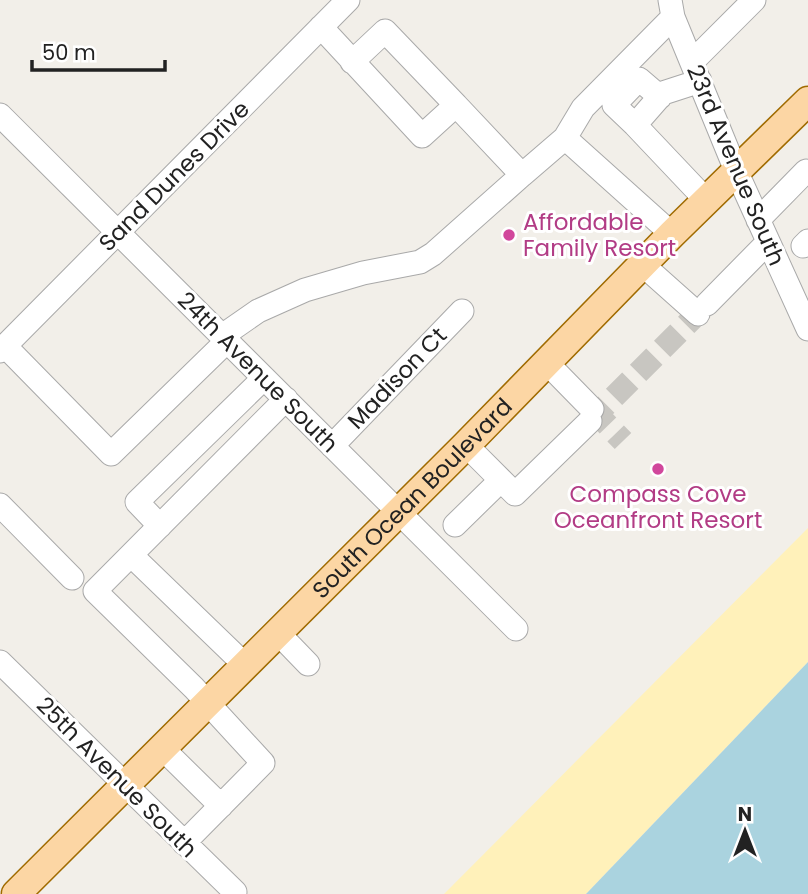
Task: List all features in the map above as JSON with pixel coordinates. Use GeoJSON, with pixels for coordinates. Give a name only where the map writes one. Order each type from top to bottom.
{"type":"FeatureCollection","features":[{"type":"Feature","properties":{"kind":"main road","name":"South Ocean Boulevard"},"geometry":{"type":"LineString","coordinates":[[16,894],[466,445],[672,234],[806,108]]}},
{"type":"Feature","properties":{"kind":"street","name":"Sand Dunes Drive"},"geometry":{"type":"LineString","coordinates":[[3,349],[348,0]]}},
{"type":"Feature","properties":{"kind":"street"},"geometry":{"type":"LineString","coordinates":[[707,201],[635,125],[663,93],[696,72],[754,0]]}},
{"type":"Feature","properties":{"kind":"street"},"geometry":{"type":"LineString","coordinates":[[3,349],[110,454],[224,338],[258,311],[304,289],[420,261],[433,254],[565,138],[583,108],[671,8]]}},
{"type":"Feature","properties":{"kind":"street","name":"23rd Avenue South"},"geometry":{"type":"LineString","coordinates":[[671,8],[737,173],[806,319]]}},
{"type":"Feature","properties":{"kind":"street"},"geometry":{"type":"LineString","coordinates":[[321,27],[422,136],[456,105]]}},
{"type":"Feature","properties":{"kind":"street"},"geometry":{"type":"LineString","coordinates":[[352,62],[385,31],[523,175]]}},
{"type":"Feature","properties":{"kind":"street","name":"24th Avenue South"},"geometry":{"type":"LineString","coordinates":[[0,115],[516,629]]}},
{"type":"Feature","properties":{"kind":"street"},"geometry":{"type":"LineString","coordinates":[[565,138],[672,234]]}},
{"type":"Feature","properties":{"kind":"street"},"geometry":{"type":"LineString","coordinates":[[758,220],[807,171]]}},
{"type":"Feature","properties":{"kind":"street"},"geometry":{"type":"LineString","coordinates":[[643,265],[703,309],[768,242]]}},
{"type":"Feature","properties":{"kind":"street","name":"Madison Ct"},"geometry":{"type":"LineString","coordinates":[[332,446],[462,311]]}},
{"type":"Feature","properties":{"kind":"street"},"geometry":{"type":"LineString","coordinates":[[466,445],[515,495],[591,415],[546,362]]}},
{"type":"Feature","properties":{"kind":"street"},"geometry":{"type":"LineString","coordinates":[[160,526],[137,502],[264,377]]}},
{"type":"Feature","properties":{"kind":"street"},"geometry":{"type":"LineString","coordinates":[[184,843],[263,763],[208,702],[95,591],[286,399]]}},
{"type":"Feature","properties":{"kind":"street"},"geometry":{"type":"LineString","coordinates":[[455,525],[500,480]]}},
{"type":"Feature","properties":{"kind":"street"},"geometry":{"type":"LineString","coordinates":[[0,505],[72,578]]}},
{"type":"Feature","properties":{"kind":"street"},"geometry":{"type":"LineString","coordinates":[[131,555],[245,665]]}},
{"type":"Feature","properties":{"kind":"street"},"geometry":{"type":"LineString","coordinates":[[278,633],[309,664]]}},
{"type":"Feature","properties":{"kind":"street","name":"25th Avenue South"},"geometry":{"type":"LineString","coordinates":[[3,669],[235,892]]}},
{"type":"Feature","properties":{"kind":"street"},"geometry":{"type":"LineString","coordinates":[[162,748],[220,806]]}},
{"type":"Feature","properties":{"kind":"sand"},"geometry":{"type":"Polygon","coordinates":[[[808,528],[808,662],[586,894],[444,894],[808,528]]]}},
{"type":"Feature","properties":{"kind":"water"},"geometry":{"type":"Polygon","coordinates":[[[808,662],[808,894],[586,894],[808,662]]]}},
{"type":"Feature","properties":{"kind":"tunnel"},"geometry":{"type":"LineString","coordinates":[[590,421],[707,304]]}},
{"type":"Feature","properties":{"kind":"tunnel"},"geometry":{"type":"LineString","coordinates":[[592,409],[623,441]]}},
{"type":"Feature","properties":{"kind":"place","name":"Affordable Family Resort"},"geometry":{"type":"Point","coordinates":[509,235]}},
{"type":"Feature","properties":{"kind":"place","name":"Compass Cove Oceanfront Resort"},"geometry":{"type":"Point","coordinates":[658,469]}}]}
